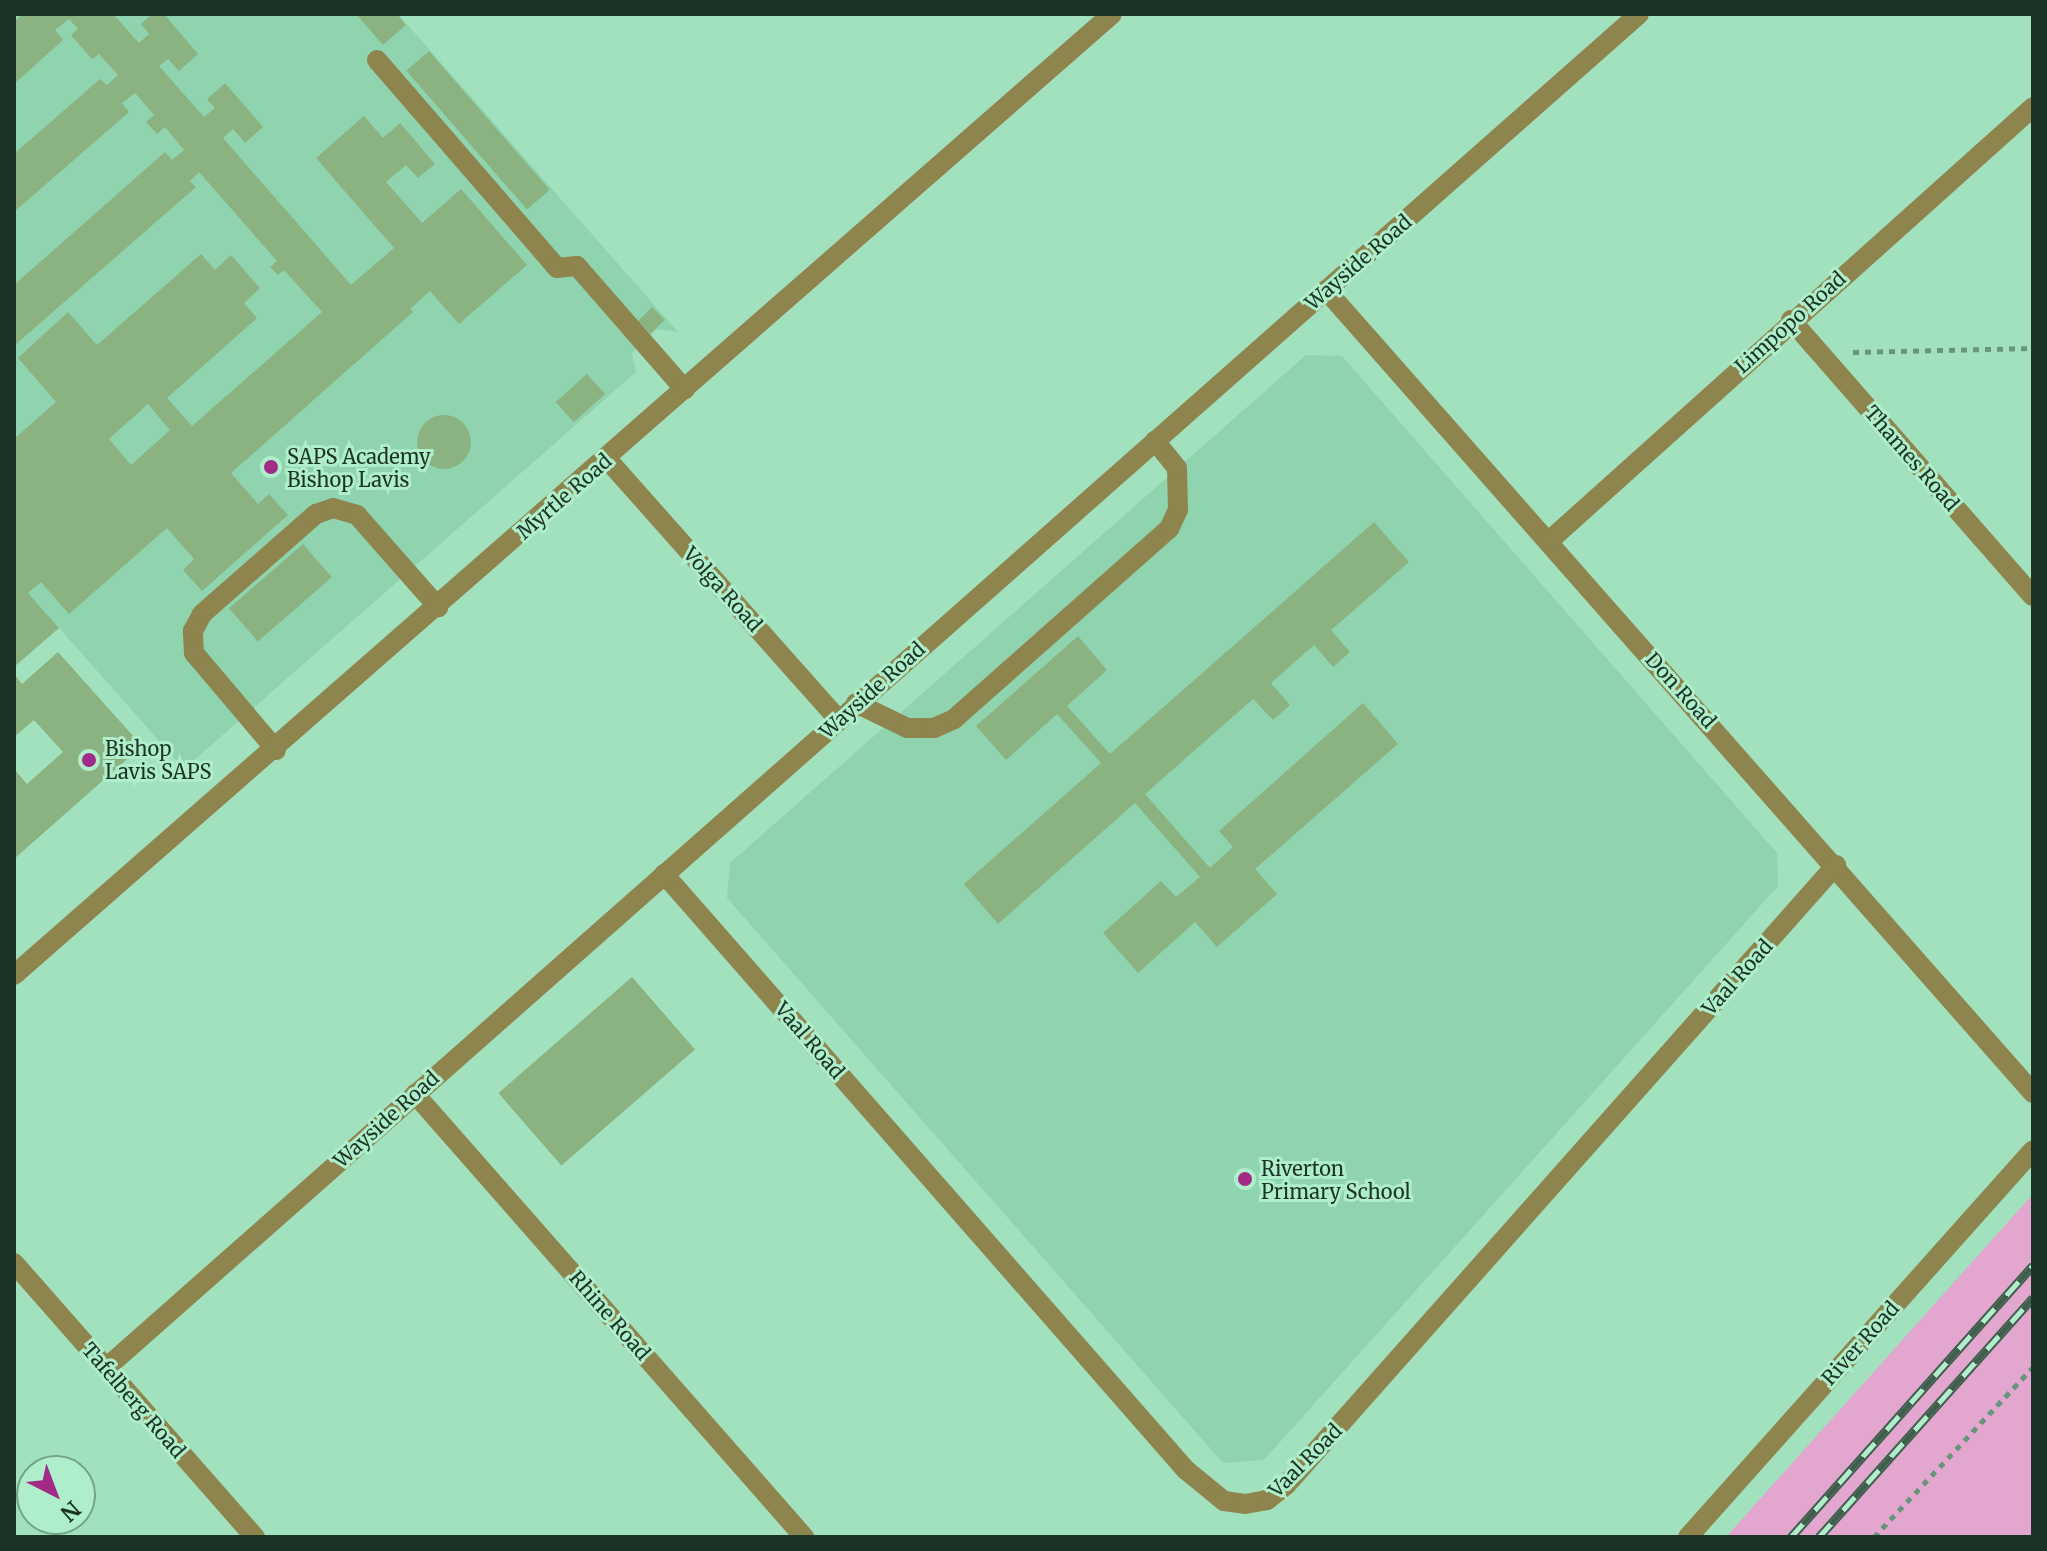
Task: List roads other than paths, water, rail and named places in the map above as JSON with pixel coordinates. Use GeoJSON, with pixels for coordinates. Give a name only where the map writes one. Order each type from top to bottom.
{"type":"FeatureCollection","features":[{"type":"Feature","properties":{"kind":"street","name":"Myrtle Road"},"geometry":{"type":"LineString","coordinates":[[14,975],[276,750],[1112,14]]}},
{"type":"Feature","properties":{"kind":"street","name":"Wayside Road"},"geometry":{"type":"LineString","coordinates":[[106,1368],[1639,14]]}},
{"type":"Feature","properties":{"kind":"street"},"geometry":{"type":"LineString","coordinates":[[377,60],[557,268],[577,266],[685,390]]}},
{"type":"Feature","properties":{"kind":"street","name":"Limpopo Road"},"geometry":{"type":"LineString","coordinates":[[1549,541],[1791,320],[2033,107]]}},
{"type":"Feature","properties":{"kind":"street","name":"Don Road"},"geometry":{"type":"LineString","coordinates":[[1326,290],[1836,865],[2033,1093]]}},
{"type":"Feature","properties":{"kind":"street","name":"Thames Road"},"geometry":{"type":"LineString","coordinates":[[1791,320],[2033,596]]}},
{"type":"Feature","properties":{"kind":"street"},"geometry":{"type":"LineString","coordinates":[[856,703],[907,728],[934,728],[954,719],[1169,529],[1178,510],[1177,468],[1155,441]]}},
{"type":"Feature","properties":{"kind":"street","name":"Volga Road"},"geometry":{"type":"LineString","coordinates":[[607,459],[839,720]]}},
{"type":"Feature","properties":{"kind":"street"},"geometry":{"type":"LineString","coordinates":[[276,750],[194,653],[196,622],[225,594],[316,514],[341,508],[357,515],[438,607]]}},
{"type":"Feature","properties":{"kind":"street","name":"Vaal Road"},"geometry":{"type":"LineString","coordinates":[[664,874],[1186,1470],[1224,1501],[1245,1504],[1267,1500],[1286,1485],[1836,865]]}},
{"type":"Feature","properties":{"kind":"street","name":"Rhine Road"},"geometry":{"type":"LineString","coordinates":[[415,1094],[804,1537]]}},
{"type":"Feature","properties":{"kind":"street","name":"River Road"},"geometry":{"type":"LineString","coordinates":[[1688,1537],[2033,1150]]}},
{"type":"Feature","properties":{"kind":"street","name":"Tafelberg Road"},"geometry":{"type":"LineString","coordinates":[[14,1263],[255,1537]]}},
{"type":"Feature","properties":{"kind":"railway"},"geometry":{"type":"LineString","coordinates":[[1791,1537],[2033,1265]]}},
{"type":"Feature","properties":{"kind":"railway"},"geometry":{"type":"LineString","coordinates":[[1819,1537],[2033,1298]]}},
{"type":"Feature","properties":{"kind":"place","name":"SAPS Academy Bishop Lavis"},"geometry":{"type":"Point","coordinates":[271,467]}},
{"type":"Feature","properties":{"kind":"place","name":"Bishop Lavis SAPS"},"geometry":{"type":"Point","coordinates":[89,760]}},
{"type":"Feature","properties":{"kind":"place","name":"Riverton Primary School"},"geometry":{"type":"Point","coordinates":[1245,1179]}}]}
